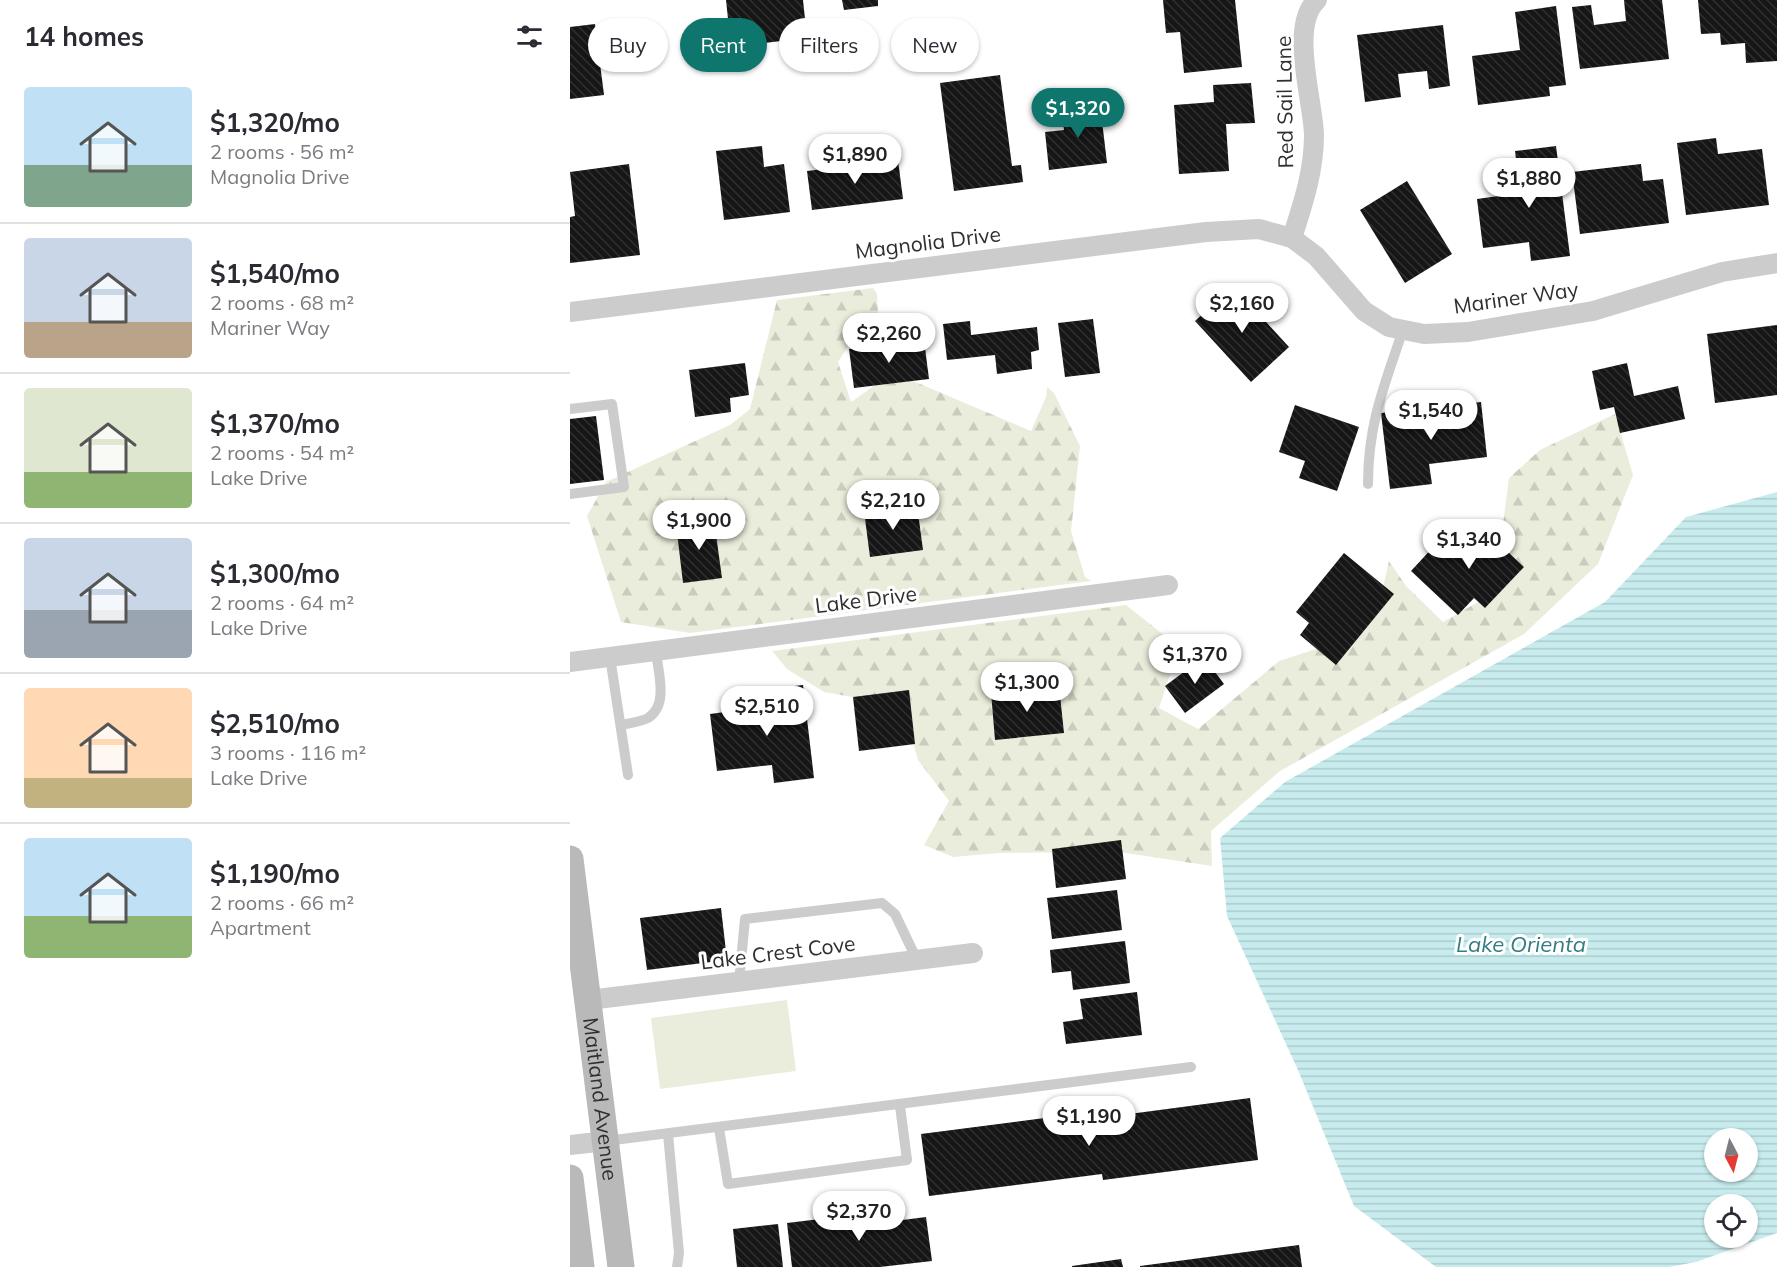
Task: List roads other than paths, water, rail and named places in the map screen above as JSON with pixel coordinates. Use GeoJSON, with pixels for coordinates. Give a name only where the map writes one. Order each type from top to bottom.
{"type":"FeatureCollection","features":[{"type":"Feature","properties":{"kind":"main road","name":"Maitland Avenue"},"geometry":{"type":"LineString","coordinates":[[570,859],[621,1267]]}},
{"type":"Feature","properties":{"kind":"main road","name":"Maitland Avenue"},"geometry":{"type":"LineString","coordinates":[[570,1179],[581,1267]]}},
{"type":"Feature","properties":{"kind":"street","name":"Red Sail Lane"},"geometry":{"type":"LineString","coordinates":[[1292,238],[1310,185],[1314,135],[1303,39],[1311,6],[1317,0]]}},
{"type":"Feature","properties":{"kind":"street","name":"Magnolia Drive"},"geometry":{"type":"LineString","coordinates":[[570,312],[1206,232],[1258,229],[1292,238]]}},
{"type":"Feature","properties":{"kind":"street","name":"Mariner Way"},"geometry":{"type":"LineString","coordinates":[[1292,238],[1316,256],[1364,311],[1389,327],[1424,334],[1468,332],[1593,311],[1722,272],[1777,263]]}},
{"type":"Feature","properties":{"kind":"street","name":"Lake Drive"},"geometry":{"type":"LineString","coordinates":[[570,662],[1168,585]]}},
{"type":"Feature","properties":{"kind":"street","name":"Lake Crest Cove"},"geometry":{"type":"LineString","coordinates":[[589,1000],[973,953]]}},
{"type":"Feature","properties":{"kind":"street"},"geometry":{"type":"LineString","coordinates":[[570,1145],[606,1141]]}},
{"type":"Feature","properties":{"kind":"lane"},"geometry":{"type":"LineString","coordinates":[[1368,484],[1368,447],[1376,409],[1403,330]]}},
{"type":"Feature","properties":{"kind":"lane"},"geometry":{"type":"LineString","coordinates":[[570,409],[612,404],[624,487],[570,494]]}},
{"type":"Feature","properties":{"kind":"lane"},"geometry":{"type":"LineString","coordinates":[[621,725],[647,719],[659,707],[660,690],[656,652]]}},
{"type":"Feature","properties":{"kind":"lane"},"geometry":{"type":"LineString","coordinates":[[610,657],[628,775]]}},
{"type":"Feature","properties":{"kind":"lane"},"geometry":{"type":"LineString","coordinates":[[739,982],[745,919],[773,914],[882,903],[895,914],[917,960]]}},
{"type":"Feature","properties":{"kind":"lane"},"geometry":{"type":"LineString","coordinates":[[606,1141],[900,1106],[1191,1067]]}},
{"type":"Feature","properties":{"kind":"lane"},"geometry":{"type":"LineString","coordinates":[[719,1128],[728,1184],[907,1160],[900,1106]]}},
{"type":"Feature","properties":{"kind":"lane"},"geometry":{"type":"LineString","coordinates":[[668,1134],[679,1253],[677,1267]]}},
{"type":"Feature","properties":{"kind":"water","name":"Lake Orienta"},"geometry":{"type":"Polygon","coordinates":[[[1777,492],[1777,1233],[1758,1240],[1758,1194],[1704,1194],[1704,1248],[1735,1248],[1696,1262],[1669,1267],[1436,1267],[1354,1206],[1298,1070],[1227,916],[1220,838],[1285,782],[1605,602],[1686,517],[1777,492]]]}}]}
